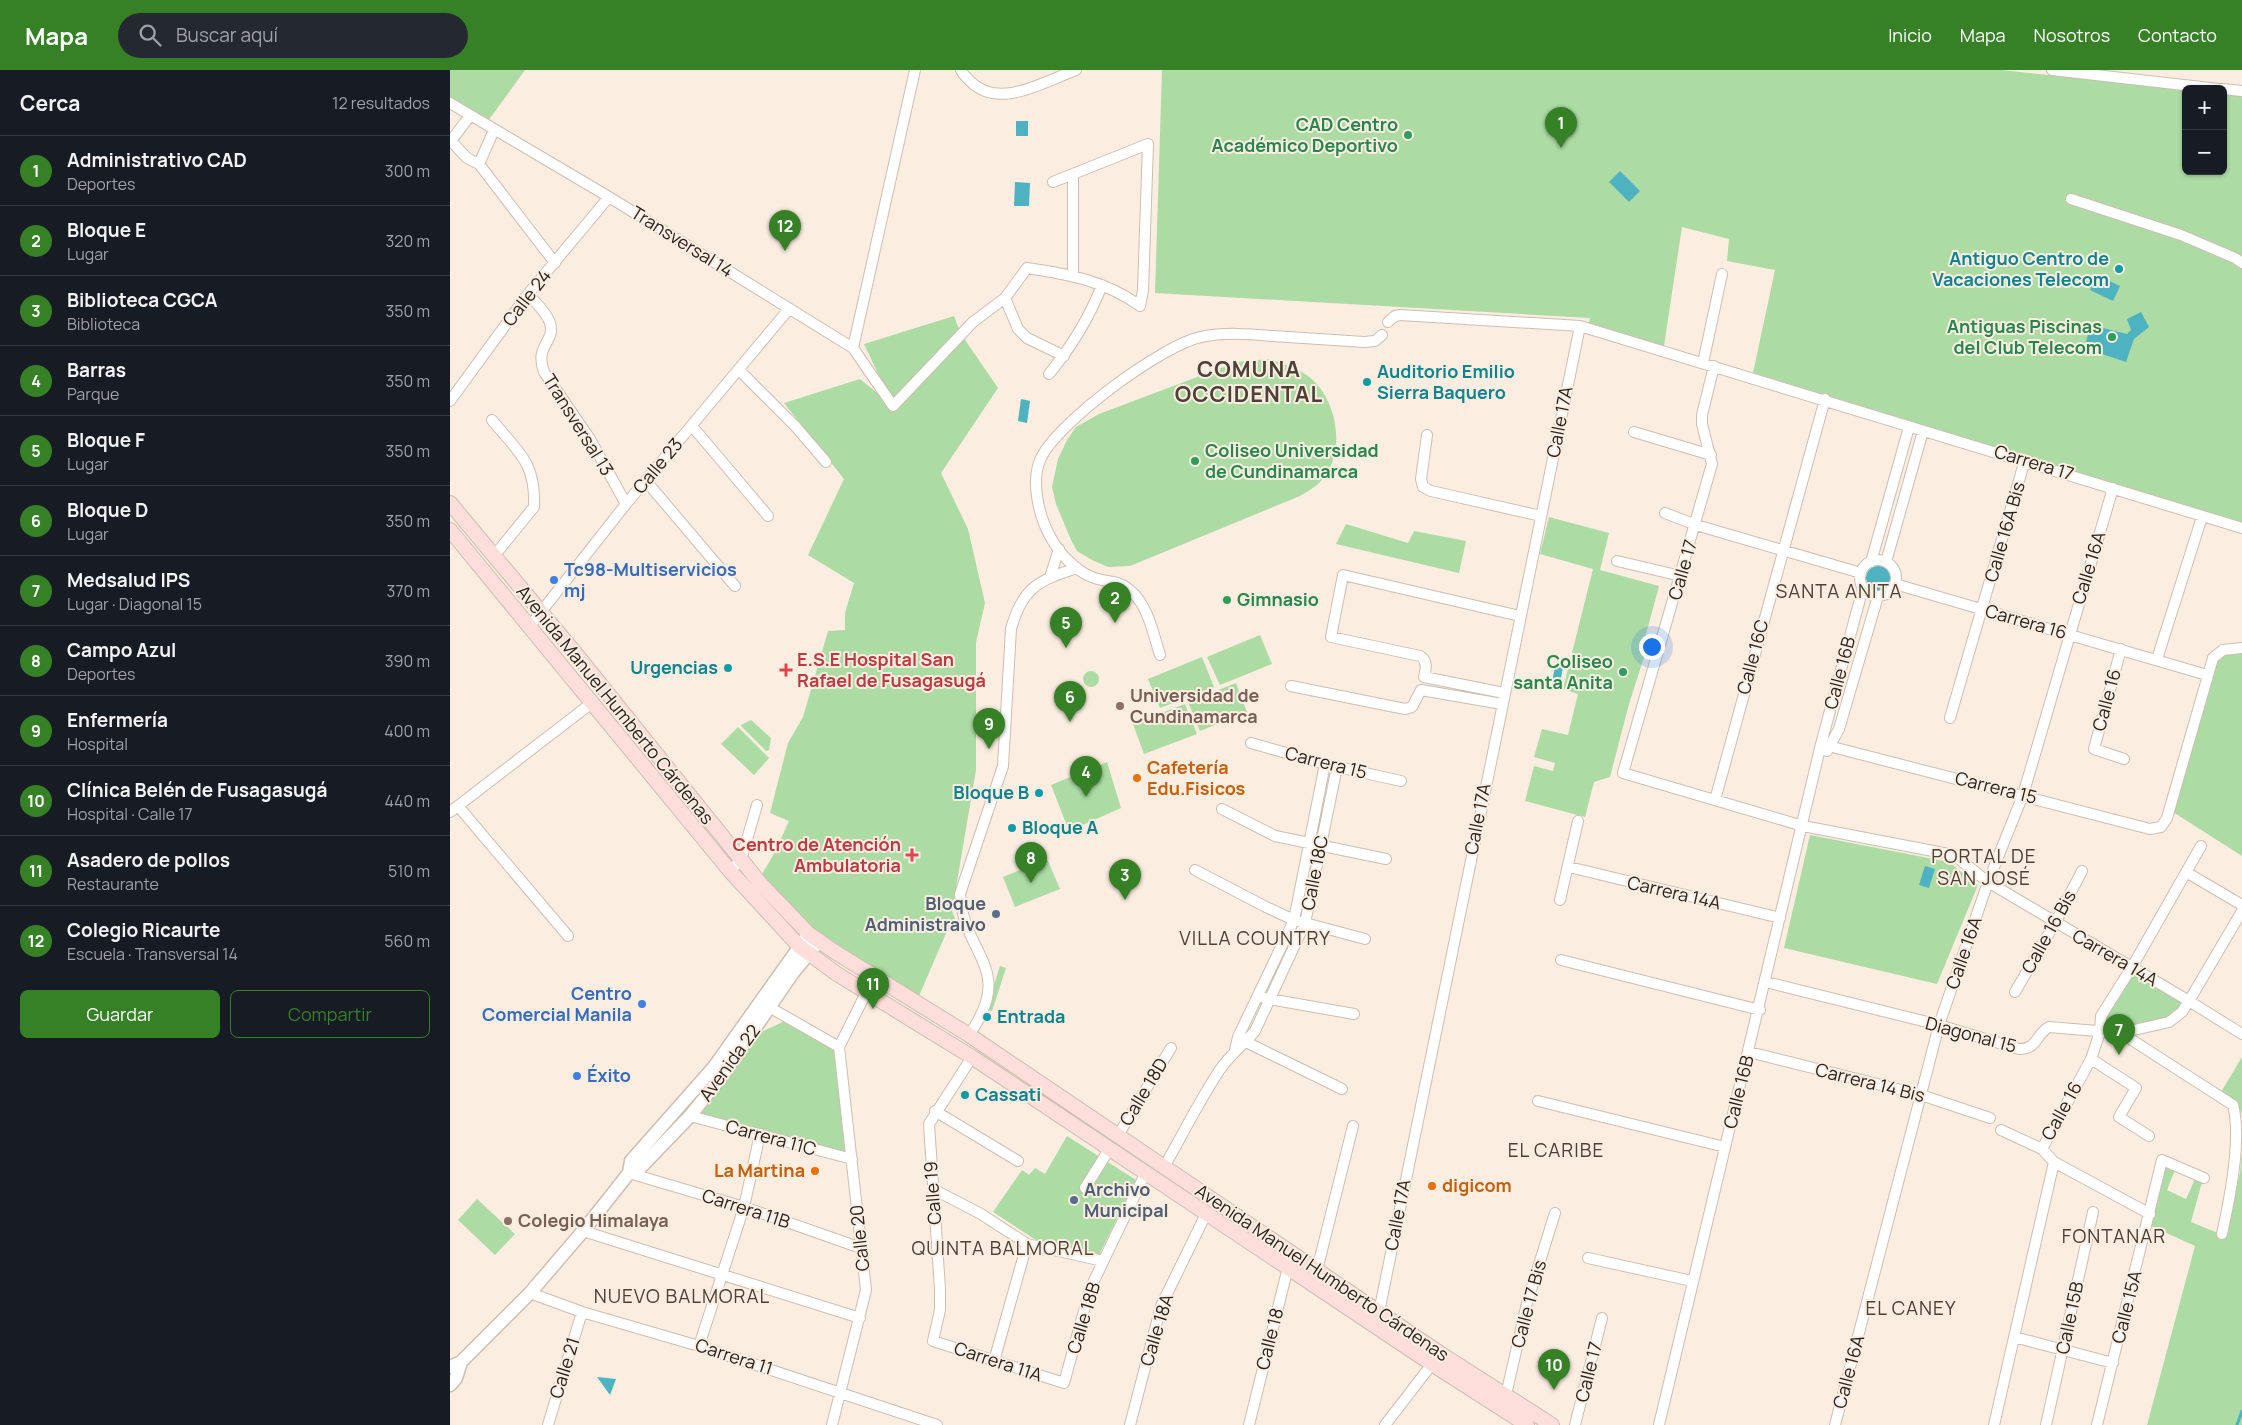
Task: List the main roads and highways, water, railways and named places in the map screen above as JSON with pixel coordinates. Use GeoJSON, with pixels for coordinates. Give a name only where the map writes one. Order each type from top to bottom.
{"type":"FeatureCollection","features":[{"type":"Feature","properties":{"kind":"main road","name":"Avenida Manuel Humberto Cárdenas"},"geometry":{"type":"LineString","coordinates":[[451,507],[541,612],[741,860],[794,920],[814,937],[969,1035],[1114,1142],[1146,1172],[1526,1425]]}},
{"type":"Feature","properties":{"kind":"main road","name":"Avenida Manuel Humberto Cárdenas"},"geometry":{"type":"LineString","coordinates":[[450,530],[730,871],[782,930],[804,950],[866,994],[1114,1142],[1164,1167],[1379,1312],[1552,1425]]}},
{"type":"Feature","properties":{"kind":"water"},"geometry":{"type":"Polygon","coordinates":[[[1016,121],[1028,121],[1028,136],[1016,136],[1016,121]]]}},
{"type":"Feature","properties":{"kind":"water"},"geometry":{"type":"Polygon","coordinates":[[[1620,171],[1640,191],[1629,202],[1609,182],[1620,171]]]}},
{"type":"Feature","properties":{"kind":"water"},"geometry":{"type":"Polygon","coordinates":[[[1015,182],[1030,183],[1029,206],[1014,206],[1015,182]]]}},
{"type":"Feature","properties":{"kind":"water","name":"Antiguas Piscinas del Club Telecom"},"geometry":{"type":"Polygon","coordinates":[[[2097,275],[2120,286],[2113,301],[2090,290],[2097,275]]]}},
{"type":"Feature","properties":{"kind":"water","name":"Antiguas Piscinas del Club Telecom"},"geometry":{"type":"Polygon","coordinates":[[[2141,312],[2149,327],[2134,339],[2126,362],[2084,348],[2091,325],[2127,334],[2131,330],[2127,319],[2141,312]]]}},
{"type":"Feature","properties":{"kind":"water"},"geometry":{"type":"Polygon","coordinates":[[[1021,399],[1030,401],[1027,423],[1018,421],[1021,399]]]}},
{"type":"Feature","properties":{"kind":"water"},"geometry":{"type":"Polygon","coordinates":[[[1878,566],[1883,567],[1889,573],[1889,583],[1883,589],[1878,590],[1873,589],[1867,583],[1866,578],[1867,573],[1873,567],[1878,566]]]}},
{"type":"Feature","properties":{"kind":"water"},"geometry":{"type":"Polygon","coordinates":[[[1555,666],[1563,667],[1560,684],[1552,682],[1555,666]]]}},
{"type":"Feature","properties":{"kind":"water"},"geometry":{"type":"Polygon","coordinates":[[[1925,866],[1935,869],[1929,888],[1919,885],[1925,866]]]}},
{"type":"Feature","properties":{"kind":"water"},"geometry":{"type":"Polygon","coordinates":[[[597,1377],[616,1379],[610,1395],[597,1377]]]}},
{"type":"Feature","properties":{"kind":"waterway"},"geometry":{"type":"LineString","coordinates":[[2237,1425],[2242,1411]]}},
{"type":"Feature","properties":{"kind":"place","name":"CAD Centro Académico Deportivo"},"geometry":{"type":"Point","coordinates":[1408,135]}},
{"type":"Feature","properties":{"kind":"place","name":"Administrativo CAD"},"geometry":{"type":"Point","coordinates":[1561,148]}},
{"type":"Feature","properties":{"kind":"place","name":"Colegio Ricaurte"},"geometry":{"type":"Point","coordinates":[785,251]}},
{"type":"Feature","properties":{"kind":"place","name":"Antiguo Centro de Vacaciones Telecom"},"geometry":{"type":"Point","coordinates":[2119,269]}},
{"type":"Feature","properties":{"kind":"place","name":"Antiguas Piscinas del Club Telecom"},"geometry":{"type":"Point","coordinates":[2112,337]}},
{"type":"Feature","properties":{"kind":"place","name":"Auditorio Emilio Sierra Baquero"},"geometry":{"type":"Point","coordinates":[1367,382]}},
{"type":"Feature","properties":{"kind":"place","name":"Coliseo Universidad de Cundinamarca"},"geometry":{"type":"Point","coordinates":[1195,461]}},
{"type":"Feature","properties":{"kind":"place","name":"Tc98-Multiservicios mj"},"geometry":{"type":"Point","coordinates":[554,580]}},
{"type":"Feature","properties":{"kind":"place","name":"Gimnasio"},"geometry":{"type":"Point","coordinates":[1227,600]}},
{"type":"Feature","properties":{"kind":"place","name":"Bloque E"},"geometry":{"type":"Point","coordinates":[1115,623]}},
{"type":"Feature","properties":{"kind":"place","name":"Bloque F"},"geometry":{"type":"Point","coordinates":[1066,648]}},
{"type":"Feature","properties":{"kind":"place","name":"Urgencias"},"geometry":{"type":"Point","coordinates":[728,668]}},
{"type":"Feature","properties":{"kind":"place","name":"E.S.E Hospital San Rafael de Fusagasugá"},"geometry":{"type":"Point","coordinates":[786,670]}},
{"type":"Feature","properties":{"kind":"place","name":"Coliseo santa Anita"},"geometry":{"type":"Point","coordinates":[1623,672]}},
{"type":"Feature","properties":{"kind":"place","name":"Universidad de Cundinamarca"},"geometry":{"type":"Point","coordinates":[1120,706]}},
{"type":"Feature","properties":{"kind":"place","name":"Bloque D"},"geometry":{"type":"Point","coordinates":[1070,722]}},
{"type":"Feature","properties":{"kind":"place","name":"Enfermería"},"geometry":{"type":"Point","coordinates":[989,749]}},
{"type":"Feature","properties":{"kind":"place","name":"Cafetería Edu.Fisicos"},"geometry":{"type":"Point","coordinates":[1137,778]}},
{"type":"Feature","properties":{"kind":"place","name":"Bloque B"},"geometry":{"type":"Point","coordinates":[1039,793]}},
{"type":"Feature","properties":{"kind":"place","name":"Barras"},"geometry":{"type":"Point","coordinates":[1086,797]}},
{"type":"Feature","properties":{"kind":"place","name":"Bloque A"},"geometry":{"type":"Point","coordinates":[1012,828]}},
{"type":"Feature","properties":{"kind":"place","name":"Centro de Atención Ambulatoria"},"geometry":{"type":"Point","coordinates":[912,855]}},
{"type":"Feature","properties":{"kind":"place","name":"Campo Azul"},"geometry":{"type":"Point","coordinates":[1031,883]}},
{"type":"Feature","properties":{"kind":"place","name":"Biblioteca CGCA"},"geometry":{"type":"Point","coordinates":[1125,900]}},
{"type":"Feature","properties":{"kind":"place","name":"Bloque Administraivo"},"geometry":{"type":"Point","coordinates":[996,914]}},
{"type":"Feature","properties":{"kind":"place","name":"Centro Comercial Manila"},"geometry":{"type":"Point","coordinates":[642,1004]}},
{"type":"Feature","properties":{"kind":"place","name":"Asadero de pollos"},"geometry":{"type":"Point","coordinates":[873,1009]}},
{"type":"Feature","properties":{"kind":"place","name":"Entrada"},"geometry":{"type":"Point","coordinates":[987,1017]}},
{"type":"Feature","properties":{"kind":"place","name":"Medsalud IPS"},"geometry":{"type":"Point","coordinates":[2119,1055]}},
{"type":"Feature","properties":{"kind":"place","name":"Éxito"},"geometry":{"type":"Point","coordinates":[577,1076]}},
{"type":"Feature","properties":{"kind":"place","name":"Cassati"},"geometry":{"type":"Point","coordinates":[965,1095]}},
{"type":"Feature","properties":{"kind":"place","name":"La Martina"},"geometry":{"type":"Point","coordinates":[815,1171]}},
{"type":"Feature","properties":{"kind":"place","name":"digicom"},"geometry":{"type":"Point","coordinates":[1432,1186]}},
{"type":"Feature","properties":{"kind":"place","name":"Archivo Municipal"},"geometry":{"type":"Point","coordinates":[1074,1200]}},
{"type":"Feature","properties":{"kind":"place","name":"Colegio Himalaya"},"geometry":{"type":"Point","coordinates":[508,1221]}},
{"type":"Feature","properties":{"kind":"place","name":"Clínica Belén de Fusagasugá"},"geometry":{"type":"Point","coordinates":[1554,1390]}},
{"type":"Feature","properties":{"kind":"district","name":"COMUNA OCCIDENTAL"},"geometry":{"type":"Point","coordinates":[1249,382]}},
{"type":"Feature","properties":{"kind":"district","name":"SANTA ANITA"},"geometry":{"type":"Point","coordinates":[1839,591]}},
{"type":"Feature","properties":{"kind":"district","name":"PORTAL DE SAN JOSÉ"},"geometry":{"type":"Point","coordinates":[1984,867]}},
{"type":"Feature","properties":{"kind":"district","name":"VILLA COUNTRY"},"geometry":{"type":"Point","coordinates":[1255,938]}},
{"type":"Feature","properties":{"kind":"district","name":"EL CARIBE"},"geometry":{"type":"Point","coordinates":[1556,1150]}},
{"type":"Feature","properties":{"kind":"district","name":"FONTANAR"},"geometry":{"type":"Point","coordinates":[2114,1236]}},
{"type":"Feature","properties":{"kind":"district","name":"QUINTA BALMORAL"},"geometry":{"type":"Point","coordinates":[1003,1248]}},
{"type":"Feature","properties":{"kind":"district","name":"NUEVO BALMORAL"},"geometry":{"type":"Point","coordinates":[682,1296]}},
{"type":"Feature","properties":{"kind":"district","name":"EL CANEY"},"geometry":{"type":"Point","coordinates":[1911,1308]}}]}
